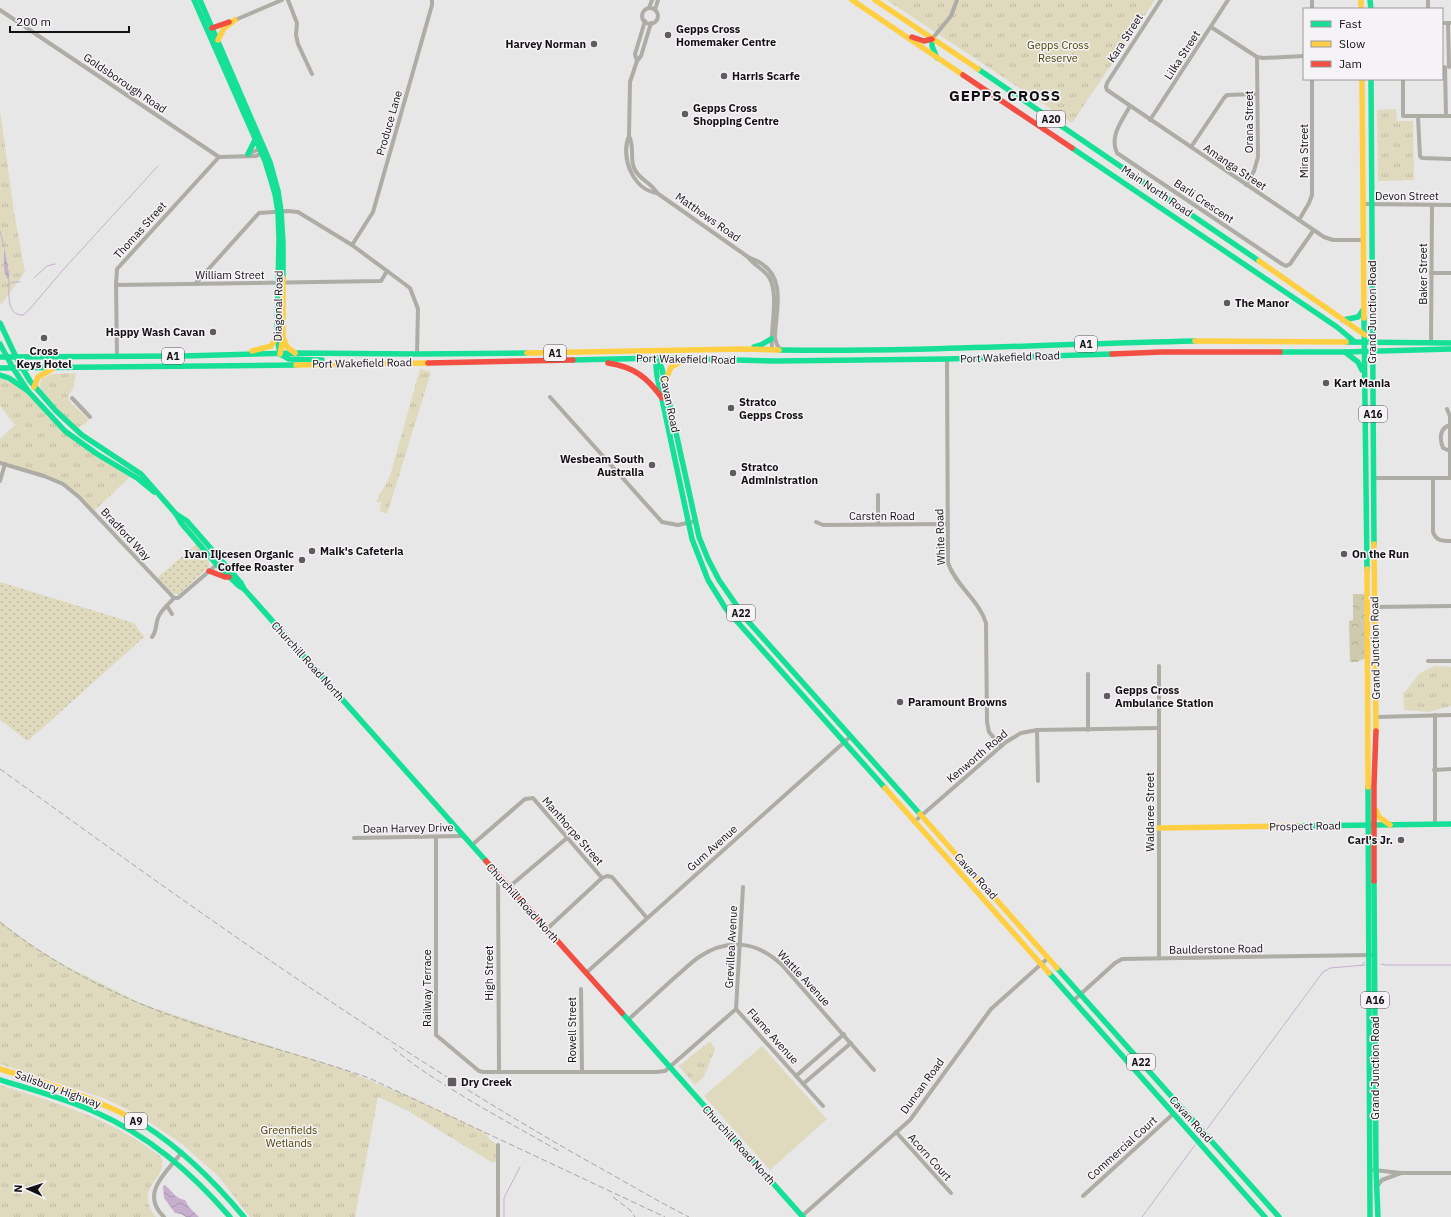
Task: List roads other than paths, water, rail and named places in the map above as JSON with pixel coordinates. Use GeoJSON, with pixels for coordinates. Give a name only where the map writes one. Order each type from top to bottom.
{"type":"FeatureCollection","features":[{"type":"Feature","properties":{"kind":"main road","name":"Diagonal Road"},"geometry":{"type":"LineString","coordinates":[[194,0],[215,40],[278,191],[280,212],[281,283],[280,354]]}},
{"type":"Feature","properties":{"kind":"main road"},"geometry":{"type":"LineString","coordinates":[[200,0],[212,28],[215,40]]}},
{"type":"Feature","properties":{"kind":"main road","name":"Main North Road"},"geometry":{"type":"LineString","coordinates":[[852,0],[1337,327],[1363,351]]}},
{"type":"Feature","properties":{"kind":"main road","name":"Main North Road"},"geometry":{"type":"LineString","coordinates":[[875,0],[1233,242],[1276,274],[1363,334],[1372,342]]}},
{"type":"Feature","properties":{"kind":"main road"},"geometry":{"type":"LineString","coordinates":[[215,40],[224,28],[235,20]]}},
{"type":"Feature","properties":{"kind":"main road"},"geometry":{"type":"LineString","coordinates":[[212,28],[235,20]]}},
{"type":"Feature","properties":{"kind":"main road"},"geometry":{"type":"LineString","coordinates":[[906,36],[924,41],[932,39],[932,46],[937,58]]}},
{"type":"Feature","properties":{"kind":"main road","name":"Diagonal Road"},"geometry":{"type":"LineString","coordinates":[[215,40],[255,140],[262,150]]}},
{"type":"Feature","properties":{"kind":"main road","name":"Grand Junction Road"},"geometry":{"type":"LineString","coordinates":[[1362,80],[1363,351],[1366,478],[1376,717],[1372,955],[1373,1170],[1370,1217]]}},
{"type":"Feature","properties":{"kind":"main road","name":"Grand Junction Road"},"geometry":{"type":"LineString","coordinates":[[1371,80],[1374,478],[1368,825],[1372,955]]}},
{"type":"Feature","properties":{"kind":"main road"},"geometry":{"type":"LineString","coordinates":[[246,155],[255,140]]}},
{"type":"Feature","properties":{"kind":"main road"},"geometry":{"type":"LineString","coordinates":[[1372,233],[1362,240],[1372,246]]}},
{"type":"Feature","properties":{"kind":"main road"},"geometry":{"type":"LineString","coordinates":[[1270,282],[1276,274]]}},
{"type":"Feature","properties":{"kind":"main road"},"geometry":{"type":"LineString","coordinates":[[1343,320],[1358,317],[1363,310]]}},
{"type":"Feature","properties":{"kind":"main road","name":"Churchill Road North"},"geometry":{"type":"LineString","coordinates":[[0,323],[21,368],[34,387],[56,412],[82,435],[141,474],[176,514],[182,524],[219,563],[241,583],[244,589],[802,1216]]}},
{"type":"Feature","properties":{"kind":"main road"},"geometry":{"type":"LineString","coordinates":[[1333,342],[1337,337],[1337,327]]}},
{"type":"Feature","properties":{"kind":"main road"},"geometry":{"type":"LineString","coordinates":[[229,355],[266,348],[272,345],[280,337],[290,351],[296,353]]}},
{"type":"Feature","properties":{"kind":"main road"},"geometry":{"type":"LineString","coordinates":[[742,349],[761,345],[771,339]]}},
{"type":"Feature","properties":{"kind":"main road"},"geometry":{"type":"LineString","coordinates":[[1252,341],[1252,352]]}},
{"type":"Feature","properties":{"kind":"main road","name":"Port Wakefield Road"},"geometry":{"type":"LineString","coordinates":[[3,357],[117,357],[296,353],[418,354],[628,352],[742,349],[959,349],[1103,343],[1252,341],[1372,342]]}},
{"type":"Feature","properties":{"kind":"main road","name":"A1"},"geometry":{"type":"LineString","coordinates":[[1372,342],[1451,343]]}},
{"type":"Feature","properties":{"kind":"main road"},"geometry":{"type":"LineString","coordinates":[[1103,343],[1103,354]]}},
{"type":"Feature","properties":{"kind":"main road","name":"Churchill Road North"},"geometry":{"type":"LineString","coordinates":[[0,344],[3,357],[13,368],[28,391],[56,423],[74,438],[137,478],[161,497]]}},
{"type":"Feature","properties":{"kind":"main road"},"geometry":{"type":"LineString","coordinates":[[930,349],[942,353],[947,359],[959,349]]}},
{"type":"Feature","properties":{"kind":"main road","name":"A1"},"geometry":{"type":"LineString","coordinates":[[1373,350],[1451,349]]}},
{"type":"Feature","properties":{"kind":"main road"},"geometry":{"type":"LineString","coordinates":[[628,352],[658,358],[700,350]]}},
{"type":"Feature","properties":{"kind":"main road"},"geometry":{"type":"LineString","coordinates":[[772,350],[776,355],[800,357],[806,360]]}},
{"type":"Feature","properties":{"kind":"main road","name":"Port Wakefield Road"},"geometry":{"type":"LineString","coordinates":[[0,368],[130,368],[658,358],[806,360],[947,359],[1103,354],[1345,352],[1373,350]]}},
{"type":"Feature","properties":{"kind":"main road"},"geometry":{"type":"LineString","coordinates":[[1345,352],[1358,362],[1364,374]]}},
{"type":"Feature","properties":{"kind":"main road"},"geometry":{"type":"LineString","coordinates":[[483,353],[484,356],[503,361]]}},
{"type":"Feature","properties":{"kind":"main road"},"geometry":{"type":"LineString","coordinates":[[247,365],[275,358],[280,354],[284,358],[289,359],[312,359],[348,363]]}},
{"type":"Feature","properties":{"kind":"main road"},"geometry":{"type":"LineString","coordinates":[[165,356],[178,360],[178,367]]}},
{"type":"Feature","properties":{"kind":"main road"},"geometry":{"type":"LineString","coordinates":[[117,357],[118,361],[130,368]]}},
{"type":"Feature","properties":{"kind":"main road","name":"Cavan Road"},"geometry":{"type":"LineString","coordinates":[[658,358],[665,382],[703,550],[721,586],[736,607],[850,737],[1280,1217]]}},
{"type":"Feature","properties":{"kind":"main road","name":"Cavan Road"},"geometry":{"type":"LineString","coordinates":[[658,358],[656,368],[688,523],[696,552],[708,580],[726,609],[1265,1217]]}},
{"type":"Feature","properties":{"kind":"main road"},"geometry":{"type":"LineString","coordinates":[[665,382],[670,367],[686,359]]}},
{"type":"Feature","properties":{"kind":"main road"},"geometry":{"type":"LineString","coordinates":[[567,360],[617,364],[632,368],[649,380],[662,398]]}},
{"type":"Feature","properties":{"kind":"main road"},"geometry":{"type":"LineString","coordinates":[[34,387],[38,376],[56,368]]}},
{"type":"Feature","properties":{"kind":"main road"},"geometry":{"type":"LineString","coordinates":[[0,375],[8,378],[28,391]]}},
{"type":"Feature","properties":{"kind":"main road"},"geometry":{"type":"LineString","coordinates":[[74,438],[82,435]]}},
{"type":"Feature","properties":{"kind":"main road"},"geometry":{"type":"LineString","coordinates":[[1366,478],[1374,478]]}},
{"type":"Feature","properties":{"kind":"main road","name":"Churchill Road North"},"geometry":{"type":"LineString","coordinates":[[219,563],[229,577],[238,586],[244,589]]}},
{"type":"Feature","properties":{"kind":"main road"},"geometry":{"type":"LineString","coordinates":[[209,571],[229,577]]}},
{"type":"Feature","properties":{"kind":"main road"},"geometry":{"type":"LineString","coordinates":[[756,644],[763,638]]}},
{"type":"Feature","properties":{"kind":"main road"},"geometry":{"type":"LineString","coordinates":[[795,687],[809,690]]}},
{"type":"Feature","properties":{"kind":"main road"},"geometry":{"type":"LineString","coordinates":[[1369,718],[1376,717]]}},
{"type":"Feature","properties":{"kind":"main road"},"geometry":{"type":"LineString","coordinates":[[1375,806],[1379,817],[1390,825]]}},
{"type":"Feature","properties":{"kind":"main road","name":"Prospect Road"},"geometry":{"type":"LineString","coordinates":[[1159,828],[1451,824]]}},
{"type":"Feature","properties":{"kind":"main road","name":"Salisbury Highway"},"geometry":{"type":"LineString","coordinates":[[0,1069],[58,1087],[101,1104],[136,1121],[182,1152],[205,1173],[244,1217]]}},
{"type":"Feature","properties":{"kind":"main road","name":"Salisbury Highway"},"geometry":{"type":"LineString","coordinates":[[0,1080],[67,1102],[106,1117],[143,1137],[176,1161],[210,1193],[230,1217]]}},
{"type":"Feature","properties":{"kind":"main road","name":"Grand Junction Road"},"geometry":{"type":"LineString","coordinates":[[1373,1170],[1378,1217]]}},
{"type":"Feature","properties":{"kind":"street"},"geometry":{"type":"LineString","coordinates":[[235,20],[282,0]]}},
{"type":"Feature","properties":{"kind":"street"},"geometry":{"type":"LineString","coordinates":[[288,0],[297,23],[296,35],[298,44],[312,74]]}},
{"type":"Feature","properties":{"kind":"street","name":"Produce Lane"},"geometry":{"type":"LineString","coordinates":[[352,246],[373,212],[432,5],[432,0]]}},
{"type":"Feature","properties":{"kind":"street"},"geometry":{"type":"LineString","coordinates":[[652,0],[649,8],[643,12],[642,17],[645,21],[651,23],[658,17],[655,10],[658,0]]}},
{"type":"Feature","properties":{"kind":"street"},"geometry":{"type":"LineString","coordinates":[[932,39],[951,16],[957,0]]}},
{"type":"Feature","properties":{"kind":"street","name":"Kara Street"},"geometry":{"type":"LineString","coordinates":[[1106,87],[1107,83],[1161,0]]}},
{"type":"Feature","properties":{"kind":"street","name":"Lilka Street"},"geometry":{"type":"LineString","coordinates":[[1150,120],[1228,0]]}},
{"type":"Feature","properties":{"kind":"street"},"geometry":{"type":"LineString","coordinates":[[649,8],[655,10]]}},
{"type":"Feature","properties":{"kind":"street","name":"Goldsborough Road"},"geometry":{"type":"LineString","coordinates":[[0,10],[219,157]]}},
{"type":"Feature","properties":{"kind":"street","name":"Matthews Road"},"geometry":{"type":"LineString","coordinates":[[637,61],[635,54],[645,21]]}},
{"type":"Feature","properties":{"kind":"street","name":"Matthews Road"},"geometry":{"type":"LineString","coordinates":[[651,23],[641,56],[637,61],[630,87],[629,136],[632,141],[632,159],[635,172],[654,187],[657,193],[748,257],[763,264],[773,274],[778,290],[775,338],[781,350]]}},
{"type":"Feature","properties":{"kind":"street"},"geometry":{"type":"LineString","coordinates":[[1446,116],[1450,23]]}},
{"type":"Feature","properties":{"kind":"street"},"geometry":{"type":"LineString","coordinates":[[1211,27],[1257,57],[1303,56]]}},
{"type":"Feature","properties":{"kind":"street","name":"Orana Street"},"geometry":{"type":"LineString","coordinates":[[1246,185],[1254,172],[1258,157],[1257,57]]}},
{"type":"Feature","properties":{"kind":"street","name":"Mira Street"},"geometry":{"type":"LineString","coordinates":[[1299,220],[1312,195],[1312,80]]}},
{"type":"Feature","properties":{"kind":"street"},"geometry":{"type":"LineString","coordinates":[[1403,80],[1403,116],[1451,116]]}},
{"type":"Feature","properties":{"kind":"street","name":"Amanga Street"},"geometry":{"type":"LineString","coordinates":[[1106,87],[1111,94],[1299,220],[1313,231],[1333,240],[1362,240]]}},
{"type":"Feature","properties":{"kind":"street"},"geometry":{"type":"LineString","coordinates":[[1191,147],[1227,95],[1257,94]]}},
{"type":"Feature","properties":{"kind":"street","name":"Barli Crescent"},"geometry":{"type":"LineString","coordinates":[[1130,106],[1114,138],[1114,146],[1118,153],[1286,266],[1290,264],[1313,231]]}},
{"type":"Feature","properties":{"kind":"street"},"geometry":{"type":"LineString","coordinates":[[1418,116],[1420,156],[1422,158],[1451,159]]}},
{"type":"Feature","properties":{"kind":"street"},"geometry":{"type":"LineString","coordinates":[[219,157],[246,155],[262,150]]}},
{"type":"Feature","properties":{"kind":"street","name":"Thomas Street"},"geometry":{"type":"LineString","coordinates":[[117,357],[117,269],[219,157]]}},
{"type":"Feature","properties":{"kind":"street","name":"Devon Street"},"geometry":{"type":"LineString","coordinates":[[1362,204],[1451,205]]}},
{"type":"Feature","properties":{"kind":"street","name":"Baker Street"},"geometry":{"type":"LineString","coordinates":[[1431,342],[1432,205]]}},
{"type":"Feature","properties":{"kind":"street"},"geometry":{"type":"LineString","coordinates":[[195,284],[259,213],[288,210],[298,212],[352,246],[410,288],[418,308],[418,354]]}},
{"type":"Feature","properties":{"kind":"street","name":"Matthews Road"},"geometry":{"type":"LineString","coordinates":[[748,257],[752,263],[770,277],[773,286],[774,299],[771,339],[772,350]]}},
{"type":"Feature","properties":{"kind":"street","name":"William Street"},"geometry":{"type":"LineString","coordinates":[[116,285],[381,281],[387,271]]}},
{"type":"Feature","properties":{"kind":"street"},"geometry":{"type":"LineString","coordinates":[[1431,273],[1451,273]]}},
{"type":"Feature","properties":{"kind":"street","name":"White Road"},"geometry":{"type":"LineString","coordinates":[[947,359],[948,563],[950,570],[981,612],[986,623],[987,722],[989,732],[1001,746]]}},
{"type":"Feature","properties":{"kind":"street"},"geometry":{"type":"LineString","coordinates":[[550,397],[660,520],[671,524],[696,521]]}},
{"type":"Feature","properties":{"kind":"street"},"geometry":{"type":"LineString","coordinates":[[72,398],[90,417]]}},
{"type":"Feature","properties":{"kind":"street"},"geometry":{"type":"LineString","coordinates":[[1374,478],[1450,478],[1450,416],[1447,410]]}},
{"type":"Feature","properties":{"kind":"street"},"geometry":{"type":"LineString","coordinates":[[1450,425],[1442,430],[1441,439],[1443,448],[1450,451]]}},
{"type":"Feature","properties":{"kind":"street"},"geometry":{"type":"LineString","coordinates":[[0,481],[2,464]]}},
{"type":"Feature","properties":{"kind":"street","name":"Bradford Way"},"geometry":{"type":"LineString","coordinates":[[2,464],[44,476],[63,484],[74,493],[174,598]]}},
{"type":"Feature","properties":{"kind":"street"},"geometry":{"type":"LineString","coordinates":[[1433,478],[1434,536],[1440,541],[1451,541]]}},
{"type":"Feature","properties":{"kind":"street"},"geometry":{"type":"LineString","coordinates":[[878,495],[878,524]]}},
{"type":"Feature","properties":{"kind":"street","name":"Carsten Road"},"geometry":{"type":"LineString","coordinates":[[816,522],[823,525],[948,524]]}},
{"type":"Feature","properties":{"kind":"street"},"geometry":{"type":"LineString","coordinates":[[152,637],[157,629],[158,618],[174,598],[178,598],[219,563]]}},
{"type":"Feature","properties":{"kind":"street"},"geometry":{"type":"LineString","coordinates":[[167,606],[172,614]]}},
{"type":"Feature","properties":{"kind":"street"},"geometry":{"type":"LineString","coordinates":[[1371,607],[1451,606]]}},
{"type":"Feature","properties":{"kind":"street"},"geometry":{"type":"LineString","coordinates":[[1428,661],[1451,661]]}},
{"type":"Feature","properties":{"kind":"street","name":"Waldaree Street"},"geometry":{"type":"LineString","coordinates":[[1159,666],[1159,958]]}},
{"type":"Feature","properties":{"kind":"street"},"geometry":{"type":"LineString","coordinates":[[1088,674],[1088,730]]}},
{"type":"Feature","properties":{"kind":"street"},"geometry":{"type":"LineString","coordinates":[[1435,715],[1435,824]]}},
{"type":"Feature","properties":{"kind":"street"},"geometry":{"type":"LineString","coordinates":[[1376,717],[1451,715]]}},
{"type":"Feature","properties":{"kind":"street","name":"Kenworth Road"},"geometry":{"type":"LineString","coordinates":[[914,822],[1001,746],[1021,733],[1037,730],[1159,728]]}},
{"type":"Feature","properties":{"kind":"street"},"geometry":{"type":"LineString","coordinates":[[1037,730],[1038,781]]}},
{"type":"Feature","properties":{"kind":"street","name":"Gum Avenue"},"geometry":{"type":"LineString","coordinates":[[586,973],[850,737]]}},
{"type":"Feature","properties":{"kind":"street"},"geometry":{"type":"LineString","coordinates":[[1434,770],[1451,769]]}},
{"type":"Feature","properties":{"kind":"street","name":"Manthorpe Street"},"geometry":{"type":"LineString","coordinates":[[472,845],[525,800],[533,798],[602,878]]}},
{"type":"Feature","properties":{"kind":"street","name":"Dean Harvey Drive"},"geometry":{"type":"LineString","coordinates":[[354,838],[464,836]]}},
{"type":"Feature","properties":{"kind":"street","name":"Railway Terrace"},"geometry":{"type":"LineString","coordinates":[[436,837],[436,1035],[479,1071],[656,1072],[665,1071],[670,1068]]}},
{"type":"Feature","properties":{"kind":"street"},"geometry":{"type":"LineString","coordinates":[[509,887],[568,838]]}},
{"type":"Feature","properties":{"kind":"street","name":"High Street"},"geometry":{"type":"LineString","coordinates":[[498,875],[499,1072]]}},
{"type":"Feature","properties":{"kind":"street"},"geometry":{"type":"LineString","coordinates":[[546,928],[602,878],[607,876],[612,877],[647,918]]}},
{"type":"Feature","properties":{"kind":"street","name":"Grevillea Avenue"},"geometry":{"type":"LineString","coordinates":[[736,1009],[743,886]]}},
{"type":"Feature","properties":{"kind":"street","name":"Wattle Avenue"},"geometry":{"type":"LineString","coordinates":[[628,1020],[698,958],[716,948],[740,944],[765,952],[774,957],[844,1034],[874,1070]]}},
{"type":"Feature","properties":{"kind":"street","name":"Baulderstone Road"},"geometry":{"type":"LineString","coordinates":[[1073,1001],[1119,960],[1159,958],[1372,955]]}},
{"type":"Feature","properties":{"kind":"street","name":"Duncan Road"},"geometry":{"type":"LineString","coordinates":[[802,1216],[912,1117],[991,1009],[1048,958]]}},
{"type":"Feature","properties":{"kind":"street","name":"Rowell Street"},"geometry":{"type":"LineString","coordinates":[[581,989],[582,1072]]}},
{"type":"Feature","properties":{"kind":"street","name":"Flame Avenue"},"geometry":{"type":"LineString","coordinates":[[670,1068],[736,1009],[823,1106]]}},
{"type":"Feature","properties":{"kind":"street"},"geometry":{"type":"LineString","coordinates":[[796,1076],[844,1034]]}},
{"type":"Feature","properties":{"kind":"street"},"geometry":{"type":"LineString","coordinates":[[804,1084],[851,1043]]}},
{"type":"Feature","properties":{"kind":"street","name":"Commercial Court"},"geometry":{"type":"LineString","coordinates":[[1082,1196],[1173,1114]]}},
{"type":"Feature","properties":{"kind":"street","name":"Acorn Court"},"geometry":{"type":"LineString","coordinates":[[896,1132],[951,1193]]}},
{"type":"Feature","properties":{"kind":"street"},"geometry":{"type":"LineString","coordinates":[[498,1145],[498,1217]]}},
{"type":"Feature","properties":{"kind":"street"},"geometry":{"type":"LineString","coordinates":[[164,1217],[155,1205],[154,1194],[158,1183],[182,1152]]}},
{"type":"Feature","properties":{"kind":"street"},"geometry":{"type":"LineString","coordinates":[[1373,1170],[1451,1173]]}},
{"type":"Feature","properties":{"kind":"street"},"geometry":{"type":"LineString","coordinates":[[1376,1187],[1382,1180],[1401,1172]]}},
{"type":"Feature","properties":{"kind":"water"},"geometry":{"type":"Polygon","coordinates":[[[4,246],[9,273],[9,280],[4,269],[4,246]]]}},
{"type":"Feature","properties":{"kind":"water"},"geometry":{"type":"Polygon","coordinates":[[[165,1185],[177,1196],[185,1200],[189,1207],[199,1217],[186,1217],[175,1213],[164,1198],[163,1186],[165,1185]]]}},
{"type":"Feature","properties":{"kind":"waterway"},"geometry":{"type":"LineString","coordinates":[[9,280],[9,297],[11,308],[14,312],[23,315],[158,166]]}},
{"type":"Feature","properties":{"kind":"waterway"},"geometry":{"type":"LineString","coordinates":[[0,231],[4,246]]}},
{"type":"Feature","properties":{"kind":"waterway"},"geometry":{"type":"LineString","coordinates":[[34,278],[47,266],[55,264]]}},
{"type":"Feature","properties":{"kind":"waterway"},"geometry":{"type":"LineString","coordinates":[[9,285],[12,282],[20,282]]}},
{"type":"Feature","properties":{"kind":"waterway"},"geometry":{"type":"LineString","coordinates":[[1361,966],[1365,962]]}},
{"type":"Feature","properties":{"kind":"waterway"},"geometry":{"type":"LineString","coordinates":[[1381,964],[1451,965]]}},
{"type":"Feature","properties":{"kind":"waterway"},"geometry":{"type":"LineString","coordinates":[[1207,1129],[1323,972],[1330,968],[1365,965]]}},
{"type":"Feature","properties":{"kind":"waterway"},"geometry":{"type":"LineString","coordinates":[[1200,1139],[1202,1135]]}},
{"type":"Feature","properties":{"kind":"waterway"},"geometry":{"type":"LineString","coordinates":[[1142,1217],[1195,1145]]}},
{"type":"Feature","properties":{"kind":"waterway"},"geometry":{"type":"LineString","coordinates":[[504,1217],[504,1198],[520,1167]]}},
{"type":"Feature","properties":{"kind":"railway"},"geometry":{"type":"LineString","coordinates":[[0,769],[214,922],[360,1021],[508,1115],[689,1217]]}},
{"type":"Feature","properties":{"kind":"railway"},"geometry":{"type":"LineString","coordinates":[[0,922],[41,952],[85,978],[131,1000],[202,1026],[369,1078],[665,1217]]}},
{"type":"Feature","properties":{"kind":"railway"},"geometry":{"type":"LineString","coordinates":[[393,1048],[419,1068],[447,1086],[559,1151]]}},
{"type":"Feature","properties":{"kind":"railway"},"geometry":{"type":"LineString","coordinates":[[613,1197],[630,1210],[635,1217]]}},
{"type":"Feature","properties":{"kind":"place","name":"Gepps Cross Homemaker Centre"},"geometry":{"type":"Point","coordinates":[668,35]}},
{"type":"Feature","properties":{"kind":"place","name":"Harvey Norman"},"geometry":{"type":"Point","coordinates":[594,44]}},
{"type":"Feature","properties":{"kind":"place","name":"Harris Scarfe"},"geometry":{"type":"Point","coordinates":[724,76]}},
{"type":"Feature","properties":{"kind":"place","name":"Gepps Cross Shopping Centre"},"geometry":{"type":"Point","coordinates":[685,114]}},
{"type":"Feature","properties":{"kind":"place","name":"The Manor"},"geometry":{"type":"Point","coordinates":[1227,303]}},
{"type":"Feature","properties":{"kind":"place","name":"Happy Wash Cavan"},"geometry":{"type":"Point","coordinates":[213,332]}},
{"type":"Feature","properties":{"kind":"place","name":"Cross Keys Hotel"},"geometry":{"type":"Point","coordinates":[44,338]}},
{"type":"Feature","properties":{"kind":"place","name":"Kart Mania"},"geometry":{"type":"Point","coordinates":[1326,383]}},
{"type":"Feature","properties":{"kind":"place","name":"Stratco Gepps Cross"},"geometry":{"type":"Point","coordinates":[731,408]}},
{"type":"Feature","properties":{"kind":"place","name":"Wesbeam South Australia"},"geometry":{"type":"Point","coordinates":[652,465]}},
{"type":"Feature","properties":{"kind":"place","name":"Stratco Administration"},"geometry":{"type":"Point","coordinates":[733,473]}},
{"type":"Feature","properties":{"kind":"place","name":"Maik's Cafeteria"},"geometry":{"type":"Point","coordinates":[312,551]}},
{"type":"Feature","properties":{"kind":"place","name":"On the Run"},"geometry":{"type":"Point","coordinates":[1344,554]}},
{"type":"Feature","properties":{"kind":"place","name":"Ivan Iljcesen Organic Coffee Roaster"},"geometry":{"type":"Point","coordinates":[302,560]}},
{"type":"Feature","properties":{"kind":"place","name":"Gepps Cross Ambulance Station"},"geometry":{"type":"Point","coordinates":[1107,696]}},
{"type":"Feature","properties":{"kind":"place","name":"Paramount Browns"},"geometry":{"type":"Point","coordinates":[900,702]}},
{"type":"Feature","properties":{"kind":"place","name":"Carl's Jr."},"geometry":{"type":"Point","coordinates":[1401,840]}},
{"type":"Feature","properties":{"kind":"place","name":"Dry Creek"},"geometry":{"type":"Point","coordinates":[452,1082]}},
{"type":"Feature","properties":{"kind":"district","name":"GEPPS CROSS"},"geometry":{"type":"Point","coordinates":[1005,96]}},
{"type":"Feature","properties":{"kind":"park label","name":"Gepps Cross Reserve"},"geometry":{"type":"Point","coordinates":[1058,51]}},
{"type":"Feature","properties":{"kind":"park label","name":"Greenfields Wetlands"},"geometry":{"type":"Point","coordinates":[289,1136]}}]}
